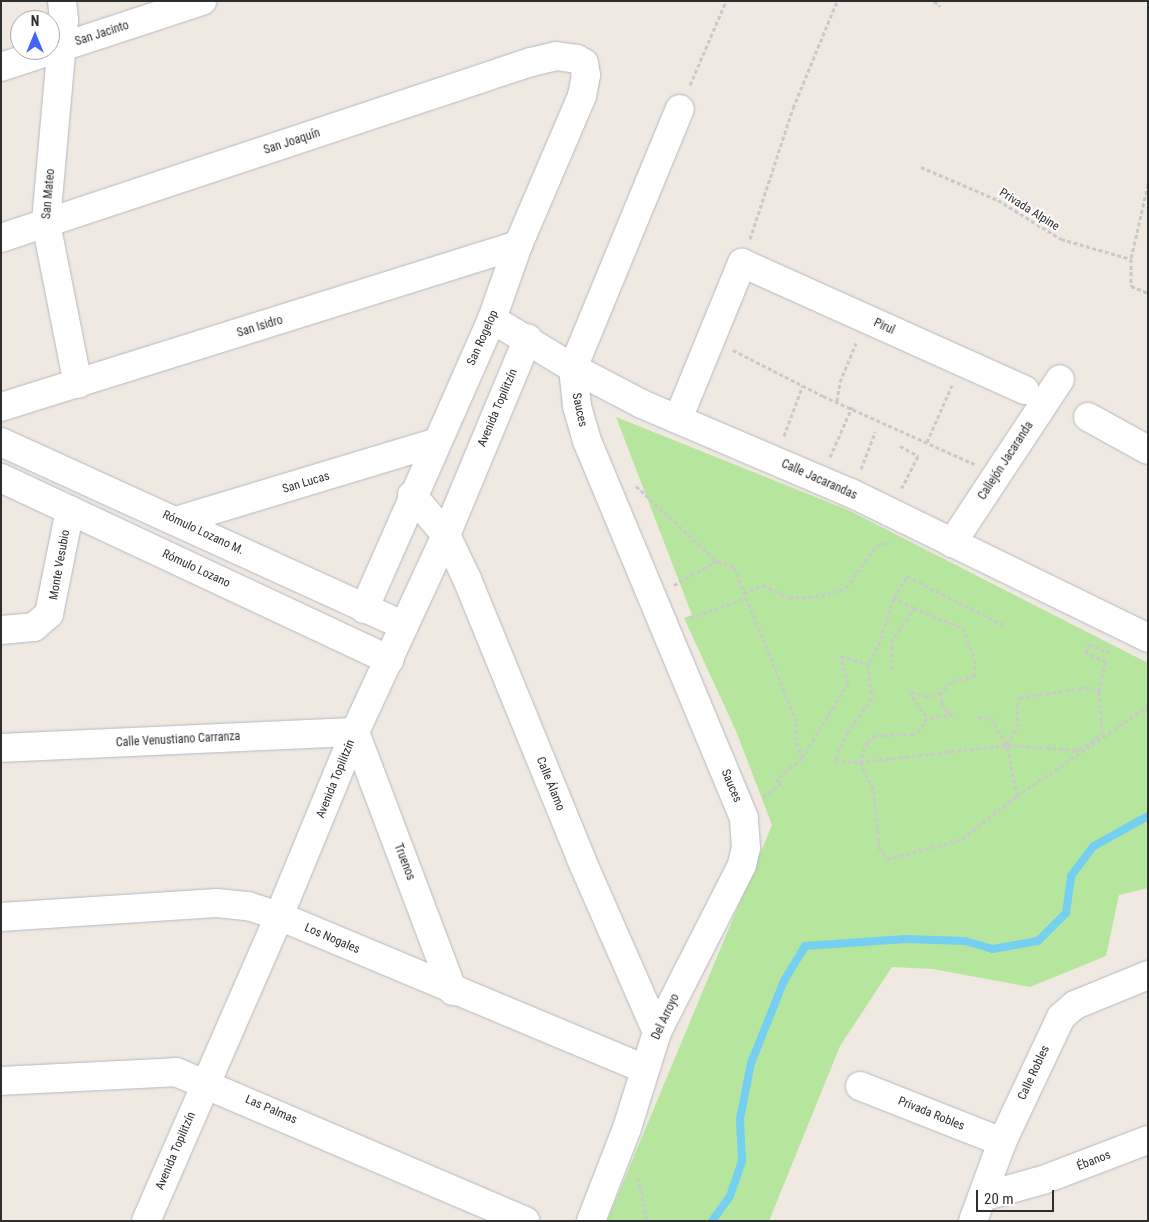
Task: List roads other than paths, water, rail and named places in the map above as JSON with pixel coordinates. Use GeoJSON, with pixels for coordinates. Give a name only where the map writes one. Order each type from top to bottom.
{"type":"FeatureCollection","features":[{"type":"Feature","properties":{"kind":"street","name":"San Mateo"},"geometry":{"type":"LineString","coordinates":[[62,1],[61,47],[46,223],[78,384]]}},
{"type":"Feature","properties":{"kind":"street","name":"San Jacinto"},"geometry":{"type":"LineString","coordinates":[[1,67],[202,1]]}},
{"type":"Feature","properties":{"kind":"street","name":"San Joaquín"},"geometry":{"type":"LineString","coordinates":[[1,238],[531,62],[556,56],[577,59],[584,63]]}},
{"type":"Feature","properties":{"kind":"street","name":"San Rogelop"},"geometry":{"type":"LineString","coordinates":[[364,609],[412,496],[492,319],[518,245],[582,96],[586,75],[584,63]]}},
{"type":"Feature","properties":{"kind":"street","name":"Sauces"},"geometry":{"type":"LineString","coordinates":[[680,109],[573,368],[577,406],[587,441],[651,599],[744,818]]}},
{"type":"Feature","properties":{"kind":"street","name":"San Isidro"},"geometry":{"type":"LineString","coordinates":[[1,407],[518,245]]}},
{"type":"Feature","properties":{"kind":"street","name":"Pirul"},"geometry":{"type":"LineString","coordinates":[[678,419],[742,263],[1025,390]]}},
{"type":"Feature","properties":{"kind":"street","name":"Calle Jacarandas"},"geometry":{"type":"LineString","coordinates":[[492,319],[528,338],[573,368],[642,404],[851,493],[1148,638]]}},
{"type":"Feature","properties":{"kind":"street","name":"Avenida Topilitzín"},"geometry":{"type":"LineString","coordinates":[[146,1221],[279,916],[355,732],[390,660],[446,535],[528,338]]}},
{"type":"Feature","properties":{"kind":"street","name":"Callejón Jacaranda"},"geometry":{"type":"LineString","coordinates":[[952,543],[1060,378]]}},
{"type":"Feature","properties":{"kind":"street"},"geometry":{"type":"LineString","coordinates":[[1088,417],[1148,450]]}},
{"type":"Feature","properties":{"kind":"street","name":"Rómulo Lozano M."},"geometry":{"type":"LineString","coordinates":[[1,442],[404,626]]}},
{"type":"Feature","properties":{"kind":"street","name":"San Lucas"},"geometry":{"type":"LineString","coordinates":[[176,521],[436,443]]}},
{"type":"Feature","properties":{"kind":"street","name":"Rómulo Lozano"},"geometry":{"type":"LineString","coordinates":[[1,478],[390,660]]}},
{"type":"Feature","properties":{"kind":"street","name":"Calle Álamo"},"geometry":{"type":"LineString","coordinates":[[412,496],[446,535],[467,579],[581,860],[657,1032]]}},
{"type":"Feature","properties":{"kind":"street","name":"Monte Vesubio"},"geometry":{"type":"LineString","coordinates":[[1,630],[34,627],[46,620],[55,594],[70,510]]}},
{"type":"Feature","properties":{"kind":"street","name":"Calle Venustiano Carranza"},"geometry":{"type":"LineString","coordinates":[[1,748],[355,732]]}},
{"type":"Feature","properties":{"kind":"street","name":"Truenos"},"geometry":{"type":"LineString","coordinates":[[355,732],[453,991]]}},
{"type":"Feature","properties":{"kind":"street","name":"Del Arroyo"},"geometry":{"type":"LineString","coordinates":[[591,1221],[627,1128],[644,1068],[657,1032],[742,865],[746,848],[744,818]]}},
{"type":"Feature","properties":{"kind":"street","name":"Los Nogales"},"geometry":{"type":"LineString","coordinates":[[1,917],[217,903],[248,906],[279,916],[453,991],[644,1068]]}},
{"type":"Feature","properties":{"kind":"street","name":"Calle Robles"},"geometry":{"type":"LineString","coordinates":[[978,1209],[1002,1142],[1061,1017],[1075,1004],[1148,975]]}},
{"type":"Feature","properties":{"kind":"street","name":"Las Palmas"},"geometry":{"type":"LineString","coordinates":[[1,1081],[176,1072],[206,1082],[526,1221]]}},
{"type":"Feature","properties":{"kind":"street","name":"Privada Robles"},"geometry":{"type":"LineString","coordinates":[[860,1086],[1002,1142]]}},
{"type":"Feature","properties":{"kind":"street","name":"Ébanos"},"geometry":{"type":"LineString","coordinates":[[978,1209],[1043,1180],[1148,1140]]}},
{"type":"Feature","properties":{"kind":"waterway"},"geometry":{"type":"LineString","coordinates":[[712,1221],[730,1196],[742,1161],[740,1119],[751,1063],[784,981],[805,946],[906,939],[965,941],[993,949],[1038,941],[1066,913],[1071,876],[1094,846],[1148,816]]}}]}
